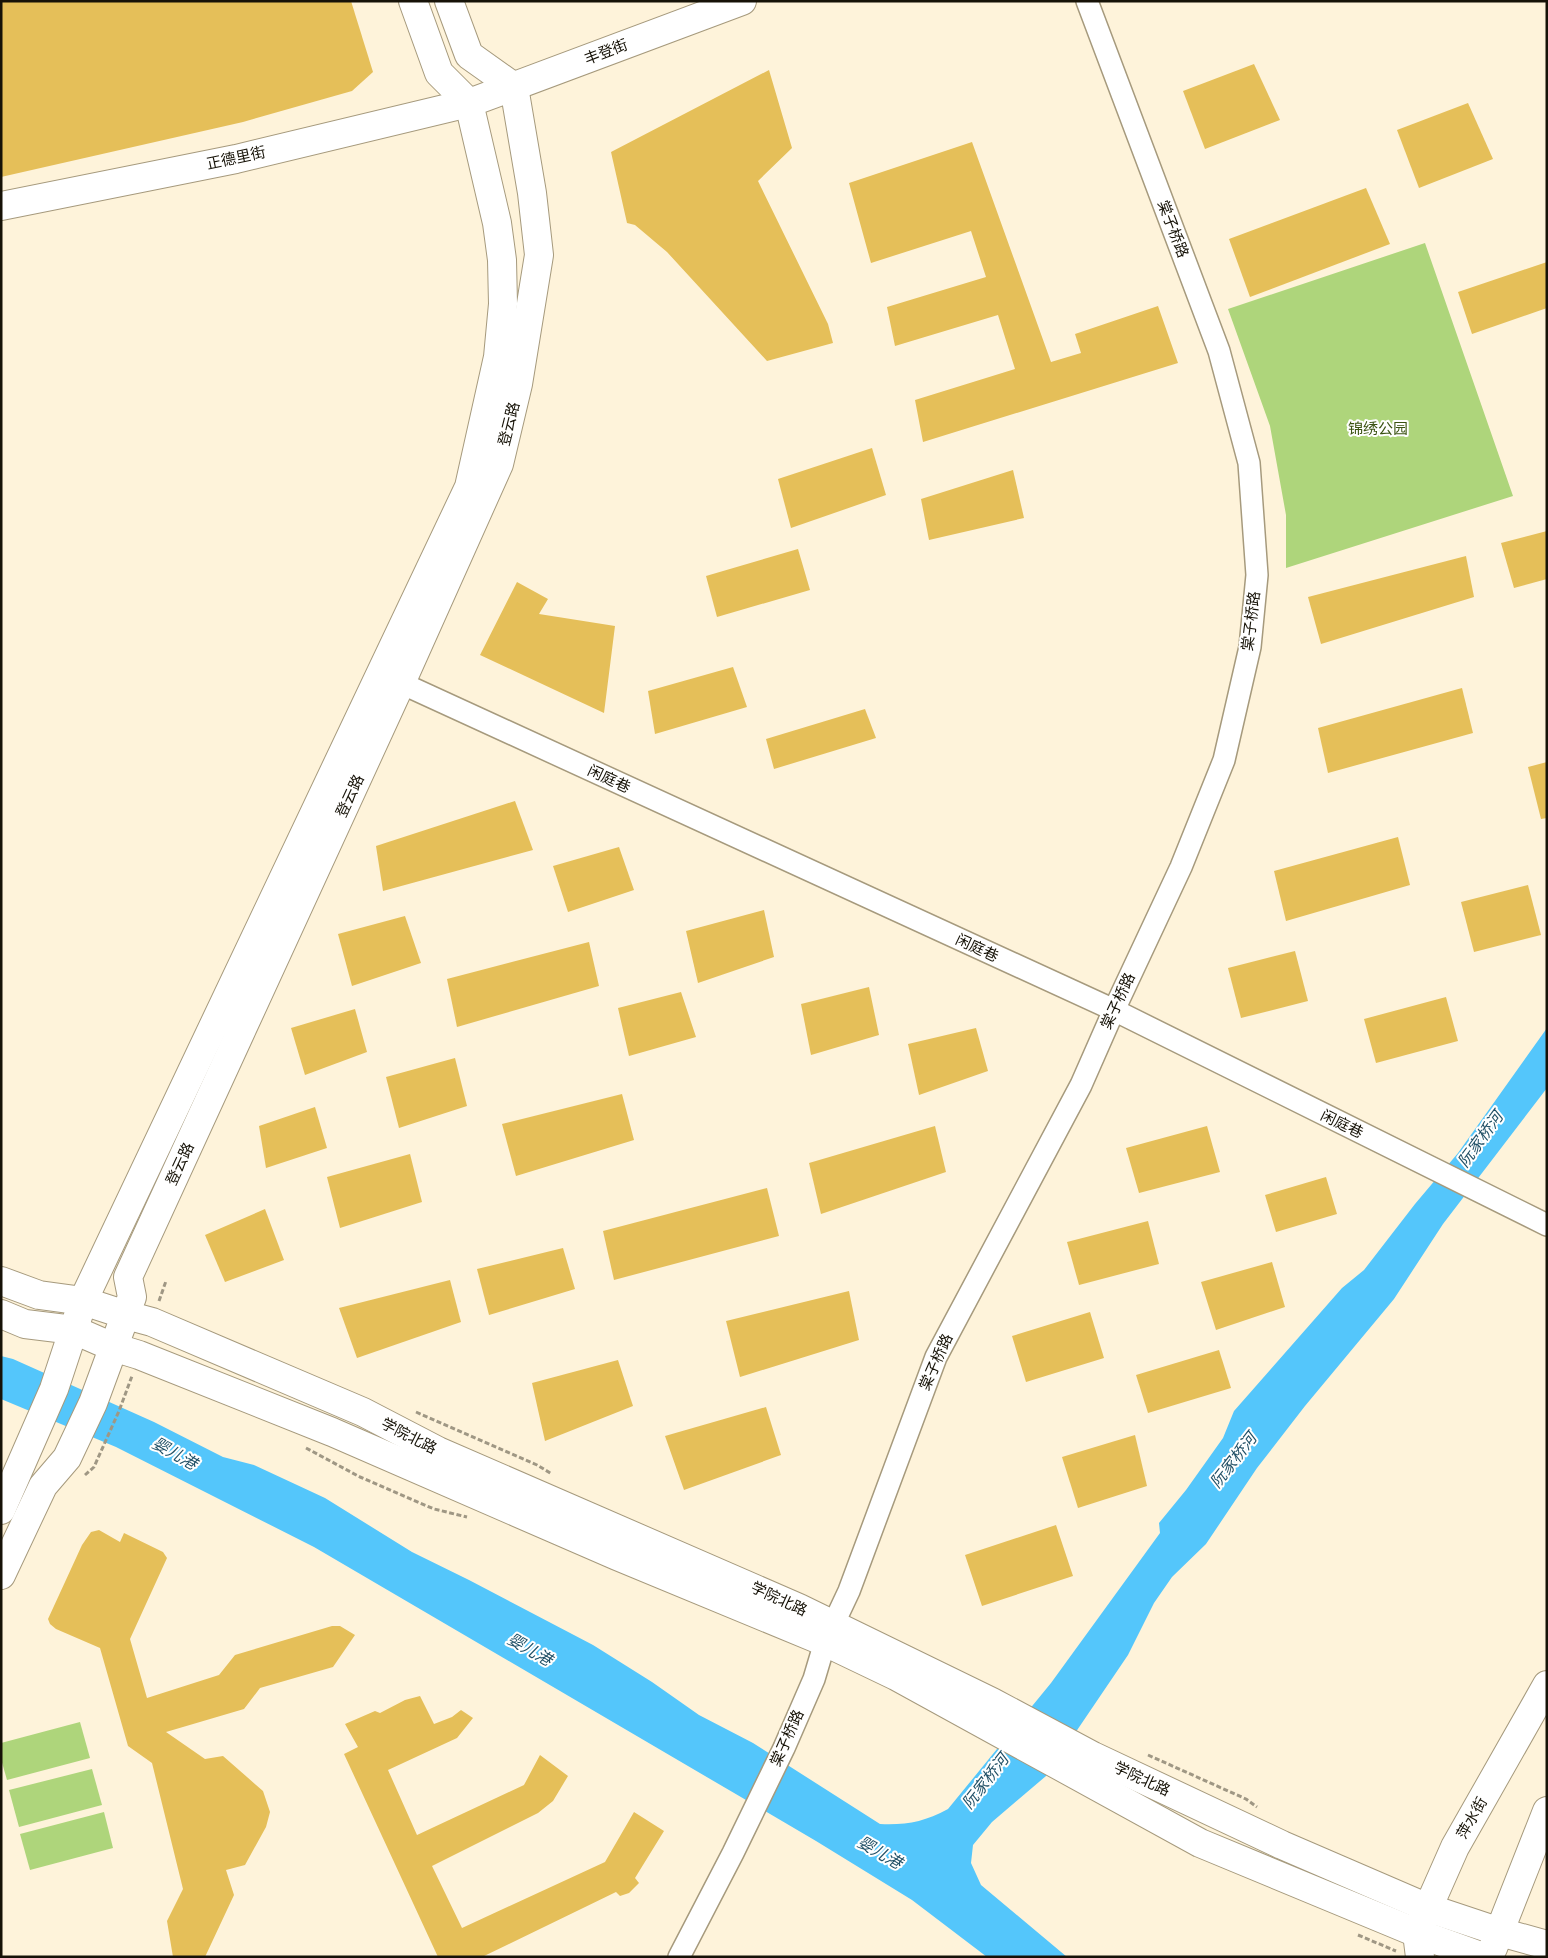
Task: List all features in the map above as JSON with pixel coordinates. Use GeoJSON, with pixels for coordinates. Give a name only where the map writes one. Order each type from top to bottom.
{"type":"FeatureCollection","features":[{"type":"Feature","properties":{"kind":"main road"},"geometry":{"type":"LineString","coordinates":[[413,1],[439,73],[469,103]]}},
{"type":"Feature","properties":{"kind":"main road"},"geometry":{"type":"LineString","coordinates":[[449,1],[469,56],[514,87]]}},
{"type":"Feature","properties":{"kind":"main road","name":"丰登街"},"geometry":{"type":"LineString","coordinates":[[469,103],[742,1]]}},
{"type":"Feature","properties":{"kind":"main road","name":"登云路"},"geometry":{"type":"LineString","coordinates":[[1,1575],[43,1486],[67,1458],[93,1403],[132,1297],[128,1278],[402,683],[499,464],[518,384],[539,255],[532,193],[514,87]]}},
{"type":"Feature","properties":{"kind":"main road","name":"正德里街"},"geometry":{"type":"LineString","coordinates":[[1,206],[236,158],[469,103]]}},
{"type":"Feature","properties":{"kind":"main road","name":"登云路"},"geometry":{"type":"LineString","coordinates":[[1,1510],[25,1460],[54,1389],[83,1300],[469,487],[498,357],[503,304],[502,260],[497,223],[469,103]]}},
{"type":"Feature","properties":{"kind":"main road","name":"学院北路"},"geometry":{"type":"LineString","coordinates":[[1,1280],[39,1295],[83,1300],[152,1322],[363,1412],[438,1451],[600,1524],[752,1587],[829,1633],[1084,1764],[1282,1845],[1428,1908],[1500,1932],[1547,1945]]}},
{"type":"Feature","properties":{"kind":"main road","name":"学院北路"},"geometry":{"type":"LineString","coordinates":[[1,1314],[25,1324],[74,1330],[113,1347],[140,1355],[332,1432],[617,1556],[829,1633]]}},
{"type":"Feature","properties":{"kind":"main road","name":"萍水街"},"geometry":{"type":"LineString","coordinates":[[1418,1945],[1428,1908],[1455,1846],[1547,1686]]}},
{"type":"Feature","properties":{"kind":"main road","name":"学院北路"},"geometry":{"type":"LineString","coordinates":[[1084,1764],[1200,1843],[1418,1945],[1483,1957]]}},
{"type":"Feature","properties":{"kind":"main road"},"geometry":{"type":"LineString","coordinates":[[1490,1957],[1547,1811]]}},
{"type":"Feature","properties":{"kind":"street","name":"棠子桥路"},"geometry":{"type":"LineString","coordinates":[[680,1957],[733,1854],[784,1748],[814,1679],[829,1633],[849,1591],[936,1357],[1081,1085],[1181,867],[1224,760],[1250,647],[1257,575],[1248,463],[1219,350],[1087,1]]}},
{"type":"Feature","properties":{"kind":"street","name":"闲庭巷"},"geometry":{"type":"LineString","coordinates":[[402,683],[1114,1010],[1547,1225]]}},
{"type":"Feature","properties":{"kind":"path"},"geometry":{"type":"LineString","coordinates":[[94,1467],[119,1411]]}},
{"type":"Feature","properties":{"kind":"green space","name":"锦绣公园"},"geometry":{"type":"Polygon","coordinates":[[[1425,243],[1513,496],[1286,568],[1286,515],[1270,426],[1228,309],[1425,243]]]}},
{"type":"Feature","properties":{"kind":"green space"},"geometry":{"type":"Polygon","coordinates":[[[80,1722],[90,1758],[7,1780],[1,1759],[1,1743],[80,1722]]]}},
{"type":"Feature","properties":{"kind":"green space"},"geometry":{"type":"Polygon","coordinates":[[[92,1769],[102,1805],[19,1827],[9,1790],[92,1769]]]}},
{"type":"Feature","properties":{"kind":"green space"},"geometry":{"type":"Polygon","coordinates":[[[104,1812],[113,1848],[30,1870],[20,1834],[104,1812]]]}},
{"type":"Feature","properties":{"kind":"water"},"geometry":{"type":"Polygon","coordinates":[[[1547,1028],[1547,1088],[1443,1224],[1394,1299],[1305,1406],[1257,1468],[1206,1544],[1172,1577],[1154,1603],[1128,1655],[1046,1776],[992,1822],[973,1845],[971,1863],[981,1885],[1067,1957],[987,1957],[912,1900],[816,1841],[314,1547],[116,1447],[1,1399],[1,1356],[13,1359],[154,1422],[223,1457],[254,1465],[325,1498],[412,1552],[593,1645],[652,1682],[699,1715],[753,1743],[880,1824],[915,1822],[948,1809],[1051,1683],[1160,1533],[1159,1523],[1186,1490],[1223,1438],[1234,1411],[1342,1288],[1364,1270],[1415,1204],[1458,1153],[1547,1028]]]}},
{"type":"Feature","properties":{"kind":"building"},"geometry":{"type":"Polygon","coordinates":[[[1,1],[351,1],[373,72],[352,91],[243,122],[1,177],[1,1]]]}},
{"type":"Feature","properties":{"kind":"building"},"geometry":{"type":"Polygon","coordinates":[[[1254,64],[1280,120],[1205,149],[1183,91],[1254,64]]]}},
{"type":"Feature","properties":{"kind":"building"},"geometry":{"type":"Polygon","coordinates":[[[769,70],[792,148],[758,181],[828,324],[833,343],[767,361],[667,252],[635,225],[627,223],[611,152],[769,70]]]}},
{"type":"Feature","properties":{"kind":"building"},"geometry":{"type":"Polygon","coordinates":[[[1468,103],[1493,159],[1419,188],[1397,130],[1468,103]]]}},
{"type":"Feature","properties":{"kind":"building"},"geometry":{"type":"Polygon","coordinates":[[[972,142],[1051,362],[1081,353],[1075,334],[1158,306],[1178,363],[923,442],[915,400],[1015,369],[998,315],[895,346],[887,307],[986,277],[971,231],[871,263],[849,183],[972,142]]]}},
{"type":"Feature","properties":{"kind":"building"},"geometry":{"type":"Polygon","coordinates":[[[1366,188],[1390,244],[1250,297],[1229,239],[1366,188]]]}},
{"type":"Feature","properties":{"kind":"building"},"geometry":{"type":"Polygon","coordinates":[[[1547,262],[1547,308],[1472,334],[1458,292],[1547,262]]]}},
{"type":"Feature","properties":{"kind":"building"},"geometry":{"type":"Polygon","coordinates":[[[872,448],[886,495],[791,528],[778,479],[872,448]]]}},
{"type":"Feature","properties":{"kind":"building"},"geometry":{"type":"Polygon","coordinates":[[[1013,470],[1024,518],[929,540],[921,499],[1013,470]]]}},
{"type":"Feature","properties":{"kind":"building"},"geometry":{"type":"Polygon","coordinates":[[[1547,531],[1547,579],[1514,588],[1501,543],[1547,531]]]}},
{"type":"Feature","properties":{"kind":"building"},"geometry":{"type":"Polygon","coordinates":[[[798,549],[810,590],[717,617],[706,576],[798,549]]]}},
{"type":"Feature","properties":{"kind":"building"},"geometry":{"type":"Polygon","coordinates":[[[1466,556],[1474,597],[1321,644],[1308,597],[1466,556]]]}},
{"type":"Feature","properties":{"kind":"building"},"geometry":{"type":"Polygon","coordinates":[[[517,582],[548,599],[539,614],[615,626],[604,713],[480,655],[517,582]]]}},
{"type":"Feature","properties":{"kind":"building"},"geometry":{"type":"Polygon","coordinates":[[[733,667],[747,707],[655,734],[648,691],[733,667]]]}},
{"type":"Feature","properties":{"kind":"building"},"geometry":{"type":"Polygon","coordinates":[[[1462,688],[1473,733],[1328,773],[1318,728],[1462,688]]]}},
{"type":"Feature","properties":{"kind":"building"},"geometry":{"type":"Polygon","coordinates":[[[865,709],[876,738],[774,769],[766,739],[865,709]]]}},
{"type":"Feature","properties":{"kind":"building"},"geometry":{"type":"Polygon","coordinates":[[[1547,762],[1547,818],[1541,819],[1528,767],[1547,762]]]}},
{"type":"Feature","properties":{"kind":"building"},"geometry":{"type":"Polygon","coordinates":[[[515,801],[533,850],[383,891],[376,846],[515,801]]]}},
{"type":"Feature","properties":{"kind":"building"},"geometry":{"type":"Polygon","coordinates":[[[1398,837],[1410,885],[1286,921],[1274,871],[1398,837]]]}},
{"type":"Feature","properties":{"kind":"building"},"geometry":{"type":"Polygon","coordinates":[[[619,847],[634,890],[568,912],[553,866],[619,847]]]}},
{"type":"Feature","properties":{"kind":"building"},"geometry":{"type":"Polygon","coordinates":[[[1528,885],[1541,935],[1474,952],[1461,902],[1528,885]]]}},
{"type":"Feature","properties":{"kind":"building"},"geometry":{"type":"Polygon","coordinates":[[[764,910],[774,957],[698,983],[686,931],[764,910]]]}},
{"type":"Feature","properties":{"kind":"building"},"geometry":{"type":"Polygon","coordinates":[[[405,916],[421,963],[352,986],[338,934],[405,916]]]}},
{"type":"Feature","properties":{"kind":"building"},"geometry":{"type":"Polygon","coordinates":[[[589,942],[599,986],[457,1027],[447,979],[589,942]]]}},
{"type":"Feature","properties":{"kind":"building"},"geometry":{"type":"Polygon","coordinates":[[[1295,951],[1308,1001],[1241,1018],[1228,968],[1295,951]]]}},
{"type":"Feature","properties":{"kind":"building"},"geometry":{"type":"Polygon","coordinates":[[[869,987],[879,1035],[811,1055],[801,1004],[869,987]]]}},
{"type":"Feature","properties":{"kind":"building"},"geometry":{"type":"Polygon","coordinates":[[[681,992],[696,1037],[629,1056],[618,1008],[681,992]]]}},
{"type":"Feature","properties":{"kind":"building"},"geometry":{"type":"Polygon","coordinates":[[[1446,997],[1458,1041],[1376,1063],[1364,1019],[1446,997]]]}},
{"type":"Feature","properties":{"kind":"building"},"geometry":{"type":"Polygon","coordinates":[[[355,1009],[367,1052],[305,1075],[291,1028],[355,1009]]]}},
{"type":"Feature","properties":{"kind":"building"},"geometry":{"type":"Polygon","coordinates":[[[976,1028],[988,1071],[919,1095],[908,1044],[976,1028]]]}},
{"type":"Feature","properties":{"kind":"building"},"geometry":{"type":"Polygon","coordinates":[[[455,1058],[467,1106],[399,1128],[386,1077],[455,1058]]]}},
{"type":"Feature","properties":{"kind":"building"},"geometry":{"type":"Polygon","coordinates":[[[622,1094],[634,1140],[516,1176],[502,1124],[622,1094]]]}},
{"type":"Feature","properties":{"kind":"building"},"geometry":{"type":"Polygon","coordinates":[[[315,1107],[327,1148],[266,1168],[259,1126],[315,1107]]]}},
{"type":"Feature","properties":{"kind":"building"},"geometry":{"type":"Polygon","coordinates":[[[935,1126],[946,1172],[821,1214],[809,1163],[935,1126]]]}},
{"type":"Feature","properties":{"kind":"building"},"geometry":{"type":"Polygon","coordinates":[[[1207,1126],[1220,1172],[1139,1193],[1126,1148],[1207,1126]]]}},
{"type":"Feature","properties":{"kind":"building"},"geometry":{"type":"Polygon","coordinates":[[[410,1154],[422,1202],[340,1228],[327,1177],[410,1154]]]}},
{"type":"Feature","properties":{"kind":"building"},"geometry":{"type":"Polygon","coordinates":[[[1326,1177],[1337,1214],[1276,1232],[1265,1195],[1326,1177]]]}},
{"type":"Feature","properties":{"kind":"building"},"geometry":{"type":"Polygon","coordinates":[[[767,1188],[779,1236],[614,1280],[603,1231],[767,1188]]]}},
{"type":"Feature","properties":{"kind":"building"},"geometry":{"type":"Polygon","coordinates":[[[265,1209],[284,1260],[225,1282],[205,1235],[265,1209]]]}},
{"type":"Feature","properties":{"kind":"building"},"geometry":{"type":"Polygon","coordinates":[[[1148,1221],[1159,1264],[1079,1285],[1067,1242],[1148,1221]]]}},
{"type":"Feature","properties":{"kind":"building"},"geometry":{"type":"Polygon","coordinates":[[[563,1248],[575,1289],[489,1315],[477,1269],[563,1248]]]}},
{"type":"Feature","properties":{"kind":"building"},"geometry":{"type":"Polygon","coordinates":[[[1272,1262],[1285,1307],[1216,1330],[1201,1282],[1272,1262]]]}},
{"type":"Feature","properties":{"kind":"building"},"geometry":{"type":"Polygon","coordinates":[[[450,1280],[461,1322],[357,1358],[339,1308],[450,1280]]]}},
{"type":"Feature","properties":{"kind":"building"},"geometry":{"type":"Polygon","coordinates":[[[849,1291],[859,1340],[740,1377],[726,1321],[849,1291]]]}},
{"type":"Feature","properties":{"kind":"building"},"geometry":{"type":"Polygon","coordinates":[[[1090,1312],[1104,1358],[1026,1382],[1012,1336],[1090,1312]]]}},
{"type":"Feature","properties":{"kind":"building"},"geometry":{"type":"Polygon","coordinates":[[[1219,1350],[1231,1388],[1148,1413],[1136,1375],[1219,1350]]]}},
{"type":"Feature","properties":{"kind":"building"},"geometry":{"type":"Polygon","coordinates":[[[618,1360],[633,1406],[545,1441],[532,1383],[618,1360]]]}},
{"type":"Feature","properties":{"kind":"building"},"geometry":{"type":"Polygon","coordinates":[[[766,1407],[781,1455],[684,1490],[665,1436],[766,1407]]]}},
{"type":"Feature","properties":{"kind":"building"},"geometry":{"type":"Polygon","coordinates":[[[1135,1435],[1147,1486],[1078,1508],[1062,1457],[1135,1435]]]}},
{"type":"Feature","properties":{"kind":"building"},"geometry":{"type":"Polygon","coordinates":[[[1056,1525],[1073,1576],[982,1606],[965,1555],[1056,1525]]]}},
{"type":"Feature","properties":{"kind":"building"},"geometry":{"type":"Polygon","coordinates":[[[99,1530],[120,1542],[124,1533],[163,1552],[167,1558],[130,1639],[147,1698],[219,1675],[235,1655],[332,1626],[340,1626],[355,1635],[333,1667],[260,1688],[244,1709],[166,1732],[205,1759],[223,1756],[263,1791],[270,1812],[266,1827],[245,1865],[226,1870],[234,1895],[205,1957],[173,1957],[167,1921],[183,1889],[152,1763],[128,1746],[100,1648],[56,1629],[50,1624],[48,1619],[82,1545],[91,1532],[99,1530]]]}},
{"type":"Feature","properties":{"kind":"building"},"geometry":{"type":"Polygon","coordinates":[[[420,1696],[434,1724],[452,1717],[461,1710],[473,1718],[457,1738],[388,1770],[417,1835],[524,1785],[540,1755],[568,1776],[553,1801],[538,1813],[432,1866],[462,1928],[605,1862],[634,1812],[664,1831],[635,1878],[639,1883],[629,1893],[620,1896],[616,1892],[482,1957],[438,1957],[344,1754],[358,1747],[345,1724],[375,1711],[380,1713],[405,1700],[420,1696]]]}},
{"type":"Feature","properties":{"kind":"water label","name":"阮家桥河"},"geometry":{"type":"Point","coordinates":[1480,1139]}},
{"type":"Feature","properties":{"kind":"water label","name":"婴儿港"},"geometry":{"type":"Point","coordinates":[175,1453]}},
{"type":"Feature","properties":{"kind":"water label","name":"阮家桥河"},"geometry":{"type":"Point","coordinates":[1233,1460]}},
{"type":"Feature","properties":{"kind":"water label","name":"婴儿港"},"geometry":{"type":"Point","coordinates":[530,1649]}},
{"type":"Feature","properties":{"kind":"water label","name":"阮家桥河"},"geometry":{"type":"Point","coordinates":[985,1781]}},
{"type":"Feature","properties":{"kind":"water label","name":"婴儿港"},"geometry":{"type":"Point","coordinates":[880,1852]}}]}
